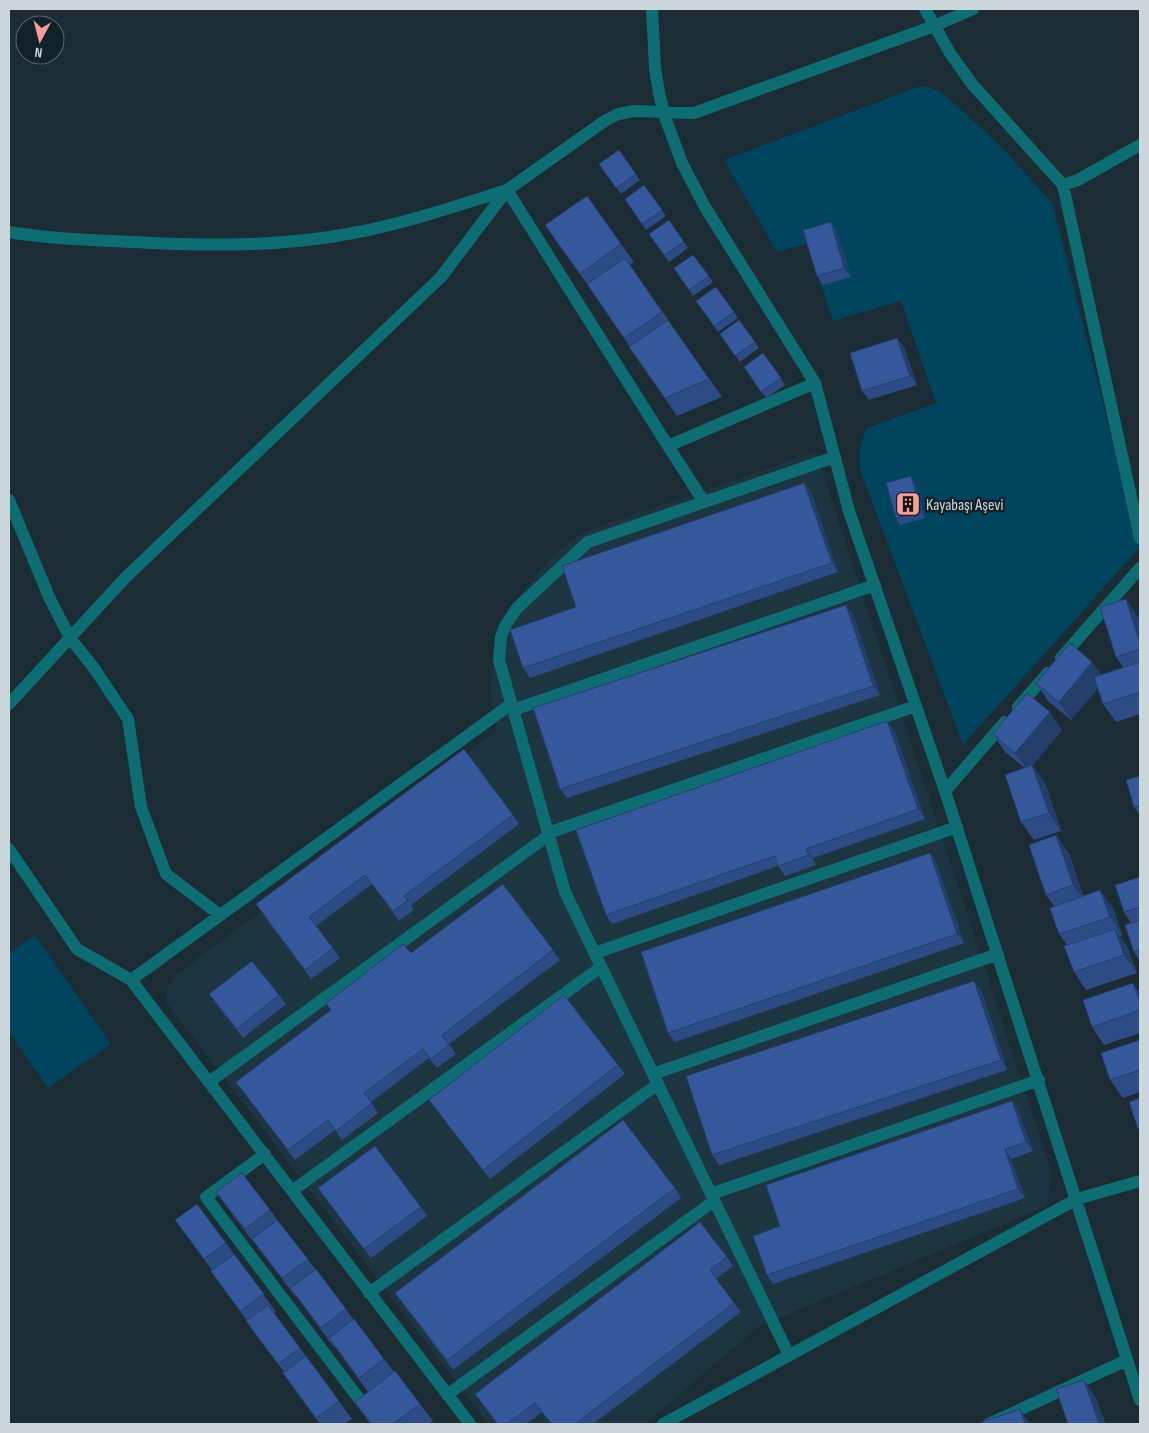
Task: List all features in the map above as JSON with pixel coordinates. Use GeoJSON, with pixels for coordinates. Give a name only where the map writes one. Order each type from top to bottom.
{"type":"FeatureCollection","features":[{"type":"Feature","properties":{"kind":"street"},"geometry":{"type":"LineString","coordinates":[[652,9],[656,68],[664,111],[672,140],[693,186],[815,383],[849,511],[957,827],[1140,1400]]}},
{"type":"Feature","properties":{"kind":"street"},"geometry":{"type":"LineString","coordinates":[[925,9],[950,53],[972,84],[1064,185],[1140,538]]}},
{"type":"Feature","properties":{"kind":"street"},"geometry":{"type":"LineString","coordinates":[[9,232],[66,239],[248,245],[352,234],[391,226],[507,190],[606,120],[618,114],[634,111],[694,113],[934,26],[973,9]]}},
{"type":"Feature","properties":{"kind":"street"},"geometry":{"type":"LineString","coordinates":[[1064,185],[1078,180],[1140,145]]}},
{"type":"Feature","properties":{"kind":"street"},"geometry":{"type":"LineString","coordinates":[[507,190],[704,502]]}},
{"type":"Feature","properties":{"kind":"street"},"geometry":{"type":"LineString","coordinates":[[9,704],[126,577],[441,277],[507,190]]}},
{"type":"Feature","properties":{"kind":"street"},"geometry":{"type":"LineString","coordinates":[[668,446],[815,383]]}},
{"type":"Feature","properties":{"kind":"street"},"geometry":{"type":"LineString","coordinates":[[789,1355],[565,892],[499,660],[499,648],[505,626],[517,608],[588,542],[835,456]]}},
{"type":"Feature","properties":{"kind":"street"},"geometry":{"type":"LineString","coordinates":[[9,500],[49,598],[70,638],[94,668],[128,719],[141,807],[166,874],[220,915]]}},
{"type":"Feature","properties":{"kind":"street"},"geometry":{"type":"LineString","coordinates":[[945,791],[1140,568]]}},
{"type":"Feature","properties":{"kind":"street"},"geometry":{"type":"LineString","coordinates":[[131,980],[512,707],[875,584]]}},
{"type":"Feature","properties":{"kind":"street"},"geometry":{"type":"LineString","coordinates":[[209,1082],[549,834],[916,706]]}},
{"type":"Feature","properties":{"kind":"street"},"geometry":{"type":"LineString","coordinates":[[595,953],[957,827]]}},
{"type":"Feature","properties":{"kind":"street"},"geometry":{"type":"LineString","coordinates":[[9,849],[76,949],[131,980],[470,1424]]}},
{"type":"Feature","properties":{"kind":"street"},"geometry":{"type":"LineString","coordinates":[[369,1293],[656,1079],[998,954]]}},
{"type":"Feature","properties":{"kind":"street"},"geometry":{"type":"LineString","coordinates":[[292,1191],[601,967]]}},
{"type":"Feature","properties":{"kind":"street"},"geometry":{"type":"LineString","coordinates":[[447,1394],[713,1197],[1038,1080]]}},
{"type":"Feature","properties":{"kind":"street"},"geometry":{"type":"LineString","coordinates":[[265,1154],[206,1197],[366,1408]]}},
{"type":"Feature","properties":{"kind":"street"},"geometry":{"type":"LineString","coordinates":[[663,1424],[1077,1199],[1140,1181]]}},
{"type":"Feature","properties":{"kind":"street"},"geometry":{"type":"LineString","coordinates":[[989,1424],[1128,1360]]}},
{"type":"Feature","properties":{"kind":"shaded area"},"geometry":{"type":"Polygon","coordinates":[[[925,86],[940,91],[974,121],[1006,152],[1053,204],[1139,548],[963,745],[860,466],[860,450],[867,428],[936,403],[901,301],[833,321],[807,244],[777,252],[724,160],[925,86]]]}},
{"type":"Feature","properties":{"kind":"shaded area"},"geometry":{"type":"Polygon","coordinates":[[[816,452],[1052,1173],[1047,1206],[758,1327],[645,1424],[488,1424],[166,1002],[168,986],[179,973],[497,730],[491,696],[491,679],[497,642],[513,605],[542,568],[561,549],[582,533],[816,452]]]}},
{"type":"Feature","properties":{"kind":"shaded area"},"geometry":{"type":"Polygon","coordinates":[[[35,935],[111,1044],[48,1088],[9,1032],[9,953],[35,935]]]}},
{"type":"Feature","properties":{"kind":"building"},"geometry":{"type":"Polygon","coordinates":[[[619,150],[636,174],[616,188],[599,164],[619,150]]]}},
{"type":"Feature","properties":{"kind":"building"},"geometry":{"type":"Polygon","coordinates":[[[644,185],[662,210],[642,224],[625,199],[644,185]]]}},
{"type":"Feature","properties":{"kind":"building"},"geometry":{"type":"Polygon","coordinates":[[[587,196],[621,244],[580,274],[545,225],[587,196]]]}},
{"type":"Feature","properties":{"kind":"building"},"geometry":{"type":"Polygon","coordinates":[[[669,220],[684,242],[664,255],[649,234],[669,220]]]}},
{"type":"Feature","properties":{"kind":"building"},"geometry":{"type":"Polygon","coordinates":[[[831,222],[844,268],[817,276],[803,230],[831,222]]]}},
{"type":"Feature","properties":{"kind":"building"},"geometry":{"type":"Polygon","coordinates":[[[693,255],[709,276],[689,290],[674,268],[693,255]]]}},
{"type":"Feature","properties":{"kind":"building"},"geometry":{"type":"Polygon","coordinates":[[[625,258],[662,312],[624,338],[587,284],[625,258]]]}},
{"type":"Feature","properties":{"kind":"building"},"geometry":{"type":"Polygon","coordinates":[[[716,287],[734,312],[714,326],[696,301],[716,287]]]}},
{"type":"Feature","properties":{"kind":"building"},"geometry":{"type":"Polygon","coordinates":[[[668,320],[709,379],[665,398],[629,347],[668,320]]]}},
{"type":"Feature","properties":{"kind":"building"},"geometry":{"type":"Polygon","coordinates":[[[739,320],[755,342],[735,356],[720,334],[739,320]]]}},
{"type":"Feature","properties":{"kind":"building"},"geometry":{"type":"Polygon","coordinates":[[[897,338],[910,376],[862,391],[850,353],[897,338]]]}},
{"type":"Feature","properties":{"kind":"building"},"geometry":{"type":"Polygon","coordinates":[[[763,353],[781,378],[761,392],[744,367],[763,353]]]}},
{"type":"Feature","properties":{"kind":"building","name":"Kayabaşı Aşevi"},"geometry":{"type":"Polygon","coordinates":[[[911,476],[921,512],[896,518],[886,483],[911,476]]]}},
{"type":"Feature","properties":{"kind":"building"},"geometry":{"type":"Polygon","coordinates":[[[804,483],[832,563],[523,668],[510,630],[576,607],[562,566],[804,483]]]}},
{"type":"Feature","properties":{"kind":"building"},"geometry":{"type":"Polygon","coordinates":[[[1126,599],[1140,649],[1116,657],[1100,607],[1126,599]]]}},
{"type":"Feature","properties":{"kind":"building"},"geometry":{"type":"Polygon","coordinates":[[[846,605],[873,686],[560,789],[533,708],[846,605]]]}},
{"type":"Feature","properties":{"kind":"building"},"geometry":{"type":"Polygon","coordinates":[[[1070,643],[1092,662],[1059,702],[1036,683],[1070,643]]]}},
{"type":"Feature","properties":{"kind":"building"},"geometry":{"type":"Polygon","coordinates":[[[1140,662],[1140,692],[1103,704],[1094,677],[1140,662]]]}},
{"type":"Feature","properties":{"kind":"building"},"geometry":{"type":"Polygon","coordinates":[[[1027,693],[1050,712],[1015,753],[993,734],[1027,693]]]}},
{"type":"Feature","properties":{"kind":"building"},"geometry":{"type":"Polygon","coordinates":[[[887,721],[918,809],[806,849],[809,855],[778,866],[775,856],[606,915],[576,830],[887,721]]]}},
{"type":"Feature","properties":{"kind":"building"},"geometry":{"type":"Polygon","coordinates":[[[464,749],[513,815],[404,896],[408,900],[393,911],[365,875],[309,917],[333,948],[305,970],[256,904],[464,749]]]}},
{"type":"Feature","properties":{"kind":"building"},"geometry":{"type":"Polygon","coordinates":[[[1032,765],[1049,813],[1021,822],[1005,775],[1032,765]]]}},
{"type":"Feature","properties":{"kind":"building"},"geometry":{"type":"Polygon","coordinates":[[[1140,776],[1140,805],[1134,807],[1126,780],[1140,776]]]}},
{"type":"Feature","properties":{"kind":"building"},"geometry":{"type":"Polygon","coordinates":[[[1056,835],[1073,885],[1046,895],[1029,845],[1056,835]]]}},
{"type":"Feature","properties":{"kind":"building"},"geometry":{"type":"Polygon","coordinates":[[[930,853],[957,934],[668,1033],[641,952],[930,853]]]}},
{"type":"Feature","properties":{"kind":"building"},"geometry":{"type":"Polygon","coordinates":[[[1140,877],[1140,907],[1124,912],[1115,885],[1140,877]]]}},
{"type":"Feature","properties":{"kind":"building"},"geometry":{"type":"Polygon","coordinates":[[[503,884],[553,950],[442,1035],[449,1045],[431,1059],[423,1049],[364,1093],[372,1103],[336,1131],[328,1120],[288,1150],[236,1082],[331,1010],[326,1003],[403,944],[411,953],[503,884]]]}},
{"type":"Feature","properties":{"kind":"building"},"geometry":{"type":"Polygon","coordinates":[[[1100,890],[1110,917],[1059,934],[1050,908],[1100,890]]]}},
{"type":"Feature","properties":{"kind":"building"},"geometry":{"type":"Polygon","coordinates":[[[1140,920],[1140,950],[1134,952],[1125,925],[1140,920]]]}},
{"type":"Feature","properties":{"kind":"building"},"geometry":{"type":"Polygon","coordinates":[[[1115,929],[1124,955],[1074,972],[1064,946],[1115,929]]]}},
{"type":"Feature","properties":{"kind":"building"},"geometry":{"type":"Polygon","coordinates":[[[252,961],[279,995],[237,1029],[209,994],[252,961]]]}},
{"type":"Feature","properties":{"kind":"building"},"geometry":{"type":"Polygon","coordinates":[[[974,981],[1001,1060],[712,1155],[686,1076],[974,981]]]}},
{"type":"Feature","properties":{"kind":"building"},"geometry":{"type":"Polygon","coordinates":[[[1133,983],[1140,1003],[1140,1010],[1092,1027],[1083,1000],[1133,983]]]}},
{"type":"Feature","properties":{"kind":"building"},"geometry":{"type":"Polygon","coordinates":[[[564,995],[618,1065],[483,1170],[429,1100],[564,995]]]}},
{"type":"Feature","properties":{"kind":"building"},"geometry":{"type":"Polygon","coordinates":[[[1140,1040],[1140,1070],[1110,1080],[1101,1053],[1140,1040]]]}},
{"type":"Feature","properties":{"kind":"building"},"geometry":{"type":"Polygon","coordinates":[[[1140,1098],[1140,1128],[1138,1129],[1129,1102],[1140,1098]]]}},
{"type":"Feature","properties":{"kind":"building"},"geometry":{"type":"Polygon","coordinates":[[[1012,1101],[1026,1142],[1005,1149],[1018,1189],[767,1275],[753,1236],[780,1226],[766,1185],[1012,1101]]]}},
{"type":"Feature","properties":{"kind":"building"},"geometry":{"type":"Polygon","coordinates":[[[623,1120],[675,1188],[447,1360],[395,1293],[623,1120]]]}},
{"type":"Feature","properties":{"kind":"building"},"geometry":{"type":"Polygon","coordinates":[[[375,1146],[421,1207],[364,1249],[318,1188],[375,1146]]]}},
{"type":"Feature","properties":{"kind":"building"},"geometry":{"type":"Polygon","coordinates":[[[242,1173],[270,1210],[245,1229],[216,1192],[242,1173]]]}},
{"type":"Feature","properties":{"kind":"building"},"geometry":{"type":"Polygon","coordinates":[[[197,1204],[226,1243],[204,1259],[175,1220],[197,1204]]]}},
{"type":"Feature","properties":{"kind":"building"},"geometry":{"type":"Polygon","coordinates":[[[277,1220],[308,1259],[282,1278],[252,1239],[277,1220]]]}},
{"type":"Feature","properties":{"kind":"building"},"geometry":{"type":"Polygon","coordinates":[[[700,1222],[727,1257],[710,1270],[734,1303],[575,1424],[552,1424],[535,1403],[507,1424],[498,1424],[475,1394],[700,1222]]]}},
{"type":"Feature","properties":{"kind":"building"},"geometry":{"type":"Polygon","coordinates":[[[234,1254],[264,1294],[240,1311],[211,1271],[234,1254]]]}},
{"type":"Feature","properties":{"kind":"building"},"geometry":{"type":"Polygon","coordinates":[[[316,1269],[346,1309],[321,1328],[290,1288],[316,1269]]]}},
{"type":"Feature","properties":{"kind":"building"},"geometry":{"type":"Polygon","coordinates":[[[268,1305],[300,1348],[278,1364],[246,1321],[268,1305]]]}},
{"type":"Feature","properties":{"kind":"building"},"geometry":{"type":"Polygon","coordinates":[[[354,1319],[384,1359],[359,1378],[329,1338],[354,1319]]]}},
{"type":"Feature","properties":{"kind":"building"},"geometry":{"type":"Polygon","coordinates":[[[306,1356],[339,1401],[316,1418],[283,1373],[306,1356]]]}},
{"type":"Feature","properties":{"kind":"building"},"geometry":{"type":"Polygon","coordinates":[[[395,1371],[420,1404],[393,1424],[372,1424],[355,1402],[395,1371]]]}},
{"type":"Feature","properties":{"kind":"building"},"geometry":{"type":"Polygon","coordinates":[[[1084,1380],[1099,1424],[1068,1424],[1056,1389],[1084,1380]]]}},
{"type":"Feature","properties":{"kind":"building"},"geometry":{"type":"Polygon","coordinates":[[[1020,1409],[1025,1424],[983,1424],[982,1422],[1020,1409]]]}},
{"type":"Feature","properties":{"kind":"place","name":"Kayabaşı Aşevi"},"geometry":{"type":"Point","coordinates":[908,504]}}]}
